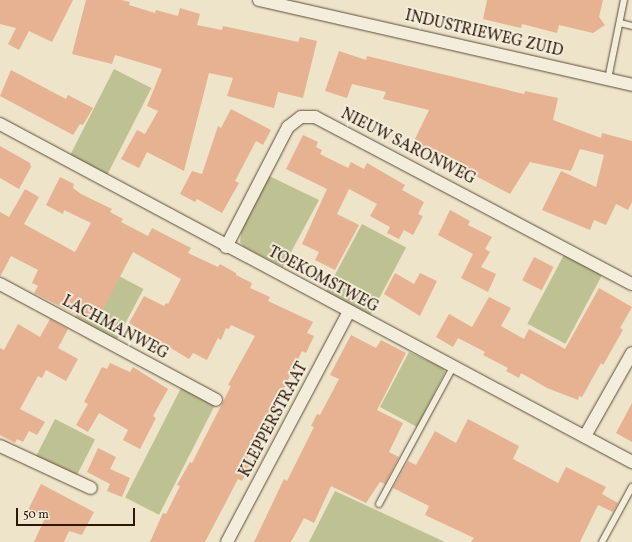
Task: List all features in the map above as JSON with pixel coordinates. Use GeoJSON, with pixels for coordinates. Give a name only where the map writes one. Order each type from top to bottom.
{"type":"FeatureCollection","features":[{"type":"Feature","properties":{"kind":"street","name":"INDUSTRIEWEG ZUID"},"geometry":{"type":"LineString","coordinates":[[259,0],[632,85]]}},
{"type":"Feature","properties":{"kind":"street","name":"NIEUW SARONWEG"},"geometry":{"type":"LineString","coordinates":[[226,246],[288,127],[301,117],[315,117],[632,284]]}},
{"type":"Feature","properties":{"kind":"street","name":"TOEKOMSTWEG"},"geometry":{"type":"LineString","coordinates":[[0,124],[632,462]]}},
{"type":"Feature","properties":{"kind":"street","name":"LACHMANWEG"},"geometry":{"type":"LineString","coordinates":[[0,284],[216,400]]}},
{"type":"Feature","properties":{"kind":"street","name":"KLEPPERSTRAAT"},"geometry":{"type":"LineString","coordinates":[[228,542],[349,312]]}},
{"type":"Feature","properties":{"kind":"street"},"geometry":{"type":"LineString","coordinates":[[585,436],[632,353]]}},
{"type":"Feature","properties":{"kind":"street"},"geometry":{"type":"LineString","coordinates":[[0,446],[91,488]]}},
{"type":"Feature","properties":{"kind":"lane"},"geometry":{"type":"LineString","coordinates":[[608,79],[624,0]]}},
{"type":"Feature","properties":{"kind":"lane"},"geometry":{"type":"LineString","coordinates":[[620,23],[632,26]]}},
{"type":"Feature","properties":{"kind":"lane"},"geometry":{"type":"LineString","coordinates":[[379,504],[453,367]]}},
{"type":"Feature","properties":{"kind":"lane"},"geometry":{"type":"LineString","coordinates":[[602,542],[632,487]]}},
{"type":"Feature","properties":{"kind":"green space"},"geometry":{"type":"Polygon","coordinates":[[[114,69],[151,88],[107,174],[70,155],[114,69]]]}},
{"type":"Feature","properties":{"kind":"green space"},"geometry":{"type":"Polygon","coordinates":[[[267,175],[319,200],[283,267],[244,247],[240,242],[242,225],[267,175]]]}},
{"type":"Feature","properties":{"kind":"green space"},"geometry":{"type":"Polygon","coordinates":[[[362,224],[406,247],[370,315],[326,292],[362,224]]]}},
{"type":"Feature","properties":{"kind":"green space"},"geometry":{"type":"Polygon","coordinates":[[[565,253],[603,273],[565,344],[527,324],[565,253]]]}},
{"type":"Feature","properties":{"kind":"green space"},"geometry":{"type":"Polygon","coordinates":[[[102,267],[143,289],[116,341],[74,319],[102,267]]]}},
{"type":"Feature","properties":{"kind":"green space"},"geometry":{"type":"Polygon","coordinates":[[[409,352],[443,368],[445,372],[417,427],[380,407],[409,352]]]}},
{"type":"Feature","properties":{"kind":"green space"},"geometry":{"type":"Polygon","coordinates":[[[181,388],[215,405],[159,515],[125,498],[181,388]]]}},
{"type":"Feature","properties":{"kind":"green space"},"geometry":{"type":"Polygon","coordinates":[[[55,419],[95,439],[76,477],[36,456],[55,419]]]}},
{"type":"Feature","properties":{"kind":"green space"},"geometry":{"type":"Polygon","coordinates":[[[335,491],[445,542],[309,542],[335,491]]]}},
{"type":"Feature","properties":{"kind":"building"},"geometry":{"type":"Polygon","coordinates":[[[0,0],[73,0],[52,42],[29,31],[19,50],[8,44],[16,28],[0,24],[0,0]]]}},
{"type":"Feature","properties":{"kind":"building"},"geometry":{"type":"Polygon","coordinates":[[[86,0],[121,0],[130,2],[129,5],[155,13],[156,10],[178,16],[180,8],[200,14],[197,25],[222,30],[223,26],[298,42],[300,37],[317,41],[303,98],[278,92],[274,108],[227,96],[233,78],[209,73],[184,171],[147,152],[139,168],[121,159],[137,130],[145,134],[158,111],[147,106],[162,69],[115,55],[112,64],[72,54],[86,0]]]}},
{"type":"Feature","properties":{"kind":"building"},"geometry":{"type":"Polygon","coordinates":[[[487,0],[603,0],[599,17],[605,25],[593,33],[559,25],[557,33],[522,24],[521,28],[483,19],[487,0]]]}},
{"type":"Feature","properties":{"kind":"building"},"geometry":{"type":"Polygon","coordinates":[[[339,51],[366,60],[367,56],[524,94],[525,91],[558,98],[553,120],[601,138],[602,133],[632,141],[632,202],[628,210],[616,204],[606,225],[594,220],[590,230],[542,210],[561,171],[596,187],[604,155],[580,149],[571,171],[530,162],[510,194],[413,143],[429,110],[383,99],[386,92],[352,84],[347,98],[325,91],[339,51]]]}},
{"type":"Feature","properties":{"kind":"building"},"geometry":{"type":"Polygon","coordinates":[[[11,70],[66,99],[68,95],[93,108],[83,125],[80,124],[73,135],[0,96],[11,70]]]}},
{"type":"Feature","properties":{"kind":"building"},"geometry":{"type":"Polygon","coordinates":[[[231,109],[271,130],[263,145],[256,141],[235,181],[239,183],[222,213],[197,199],[195,202],[180,194],[192,171],[202,174],[218,126],[221,128],[231,109]]]}},
{"type":"Feature","properties":{"kind":"building"},"geometry":{"type":"Polygon","coordinates":[[[303,135],[318,142],[316,147],[322,150],[320,154],[348,168],[351,162],[364,169],[367,163],[405,185],[402,190],[424,202],[418,214],[423,216],[413,235],[404,230],[399,239],[387,233],[390,227],[370,216],[377,204],[349,189],[337,214],[359,225],[335,270],[315,260],[319,252],[302,244],[327,189],[286,169],[303,135]]]}},
{"type":"Feature","properties":{"kind":"building"},"geometry":{"type":"Polygon","coordinates":[[[0,146],[30,163],[31,167],[19,189],[0,178],[0,146]]]}},
{"type":"Feature","properties":{"kind":"building"},"geometry":{"type":"Polygon","coordinates":[[[60,177],[74,184],[73,188],[81,194],[112,209],[110,212],[123,219],[121,222],[148,236],[152,228],[191,248],[188,253],[218,267],[220,264],[236,273],[236,275],[252,283],[250,288],[270,297],[268,301],[313,322],[307,333],[314,336],[306,353],[302,351],[273,411],[278,414],[266,437],[259,433],[247,459],[252,461],[242,481],[238,479],[205,542],[150,542],[163,513],[166,514],[180,486],[177,485],[190,462],[192,463],[231,386],[228,385],[255,336],[231,325],[229,329],[226,328],[221,340],[218,338],[207,360],[193,353],[189,359],[129,323],[144,296],[164,306],[166,303],[168,304],[181,279],[133,252],[95,324],[34,293],[38,286],[32,283],[38,270],[11,256],[0,277],[0,212],[9,217],[25,189],[39,197],[24,224],[75,252],[91,223],[64,210],[63,214],[46,205],[60,177]]]}},
{"type":"Feature","properties":{"kind":"building"},"geometry":{"type":"Polygon","coordinates":[[[450,210],[470,221],[468,225],[492,237],[485,249],[490,252],[481,267],[496,274],[488,292],[461,278],[473,254],[438,235],[450,210]]]}},
{"type":"Feature","properties":{"kind":"building"},"geometry":{"type":"Polygon","coordinates":[[[534,257],[554,267],[542,290],[522,280],[534,257]]]}},
{"type":"Feature","properties":{"kind":"building"},"geometry":{"type":"Polygon","coordinates":[[[395,273],[414,284],[420,273],[437,281],[420,316],[384,294],[395,273]]]}},
{"type":"Feature","properties":{"kind":"building"},"geometry":{"type":"Polygon","coordinates":[[[599,288],[632,307],[620,328],[623,330],[603,365],[601,363],[582,397],[579,396],[578,400],[547,388],[521,373],[519,378],[506,371],[508,368],[483,355],[485,352],[458,338],[453,347],[436,337],[449,314],[472,327],[489,297],[511,308],[501,326],[524,339],[529,329],[565,349],[599,288]]]}},
{"type":"Feature","properties":{"kind":"building"},"geometry":{"type":"Polygon","coordinates":[[[50,319],[68,329],[58,348],[78,359],[66,381],[46,370],[42,378],[38,376],[20,409],[45,422],[37,435],[29,431],[23,442],[17,439],[15,443],[0,435],[0,348],[4,350],[18,324],[40,337],[50,319]]]}},
{"type":"Feature","properties":{"kind":"building"},"geometry":{"type":"Polygon","coordinates":[[[351,335],[376,348],[381,340],[406,353],[377,410],[403,423],[389,452],[399,457],[385,484],[380,482],[366,503],[331,486],[314,523],[304,518],[291,542],[254,542],[284,479],[287,481],[314,427],[311,426],[317,414],[320,415],[339,379],[330,375],[351,335]]]}},
{"type":"Feature","properties":{"kind":"building"},"geometry":{"type":"Polygon","coordinates":[[[110,363],[130,372],[133,367],[168,389],[153,416],[156,418],[140,449],[123,440],[128,430],[99,413],[88,432],[76,425],[88,404],[84,402],[102,367],[107,369],[110,363]]]}},
{"type":"Feature","properties":{"kind":"building"},"geometry":{"type":"Polygon","coordinates":[[[632,403],[632,442],[616,433],[632,403]]]}},
{"type":"Feature","properties":{"kind":"building"},"geometry":{"type":"Polygon","coordinates":[[[468,419],[519,446],[513,459],[558,483],[566,467],[606,487],[602,494],[618,503],[613,512],[598,505],[580,542],[471,542],[474,538],[425,515],[429,506],[393,488],[408,461],[416,465],[435,431],[456,443],[468,419]]]}},
{"type":"Feature","properties":{"kind":"building"},"geometry":{"type":"Polygon","coordinates":[[[98,448],[116,457],[110,469],[130,478],[122,497],[107,491],[110,484],[87,472],[98,448]]]}},
{"type":"Feature","properties":{"kind":"building"},"geometry":{"type":"Polygon","coordinates":[[[41,484],[94,512],[82,535],[69,531],[64,542],[34,542],[45,518],[28,510],[41,484]]]}}]}
